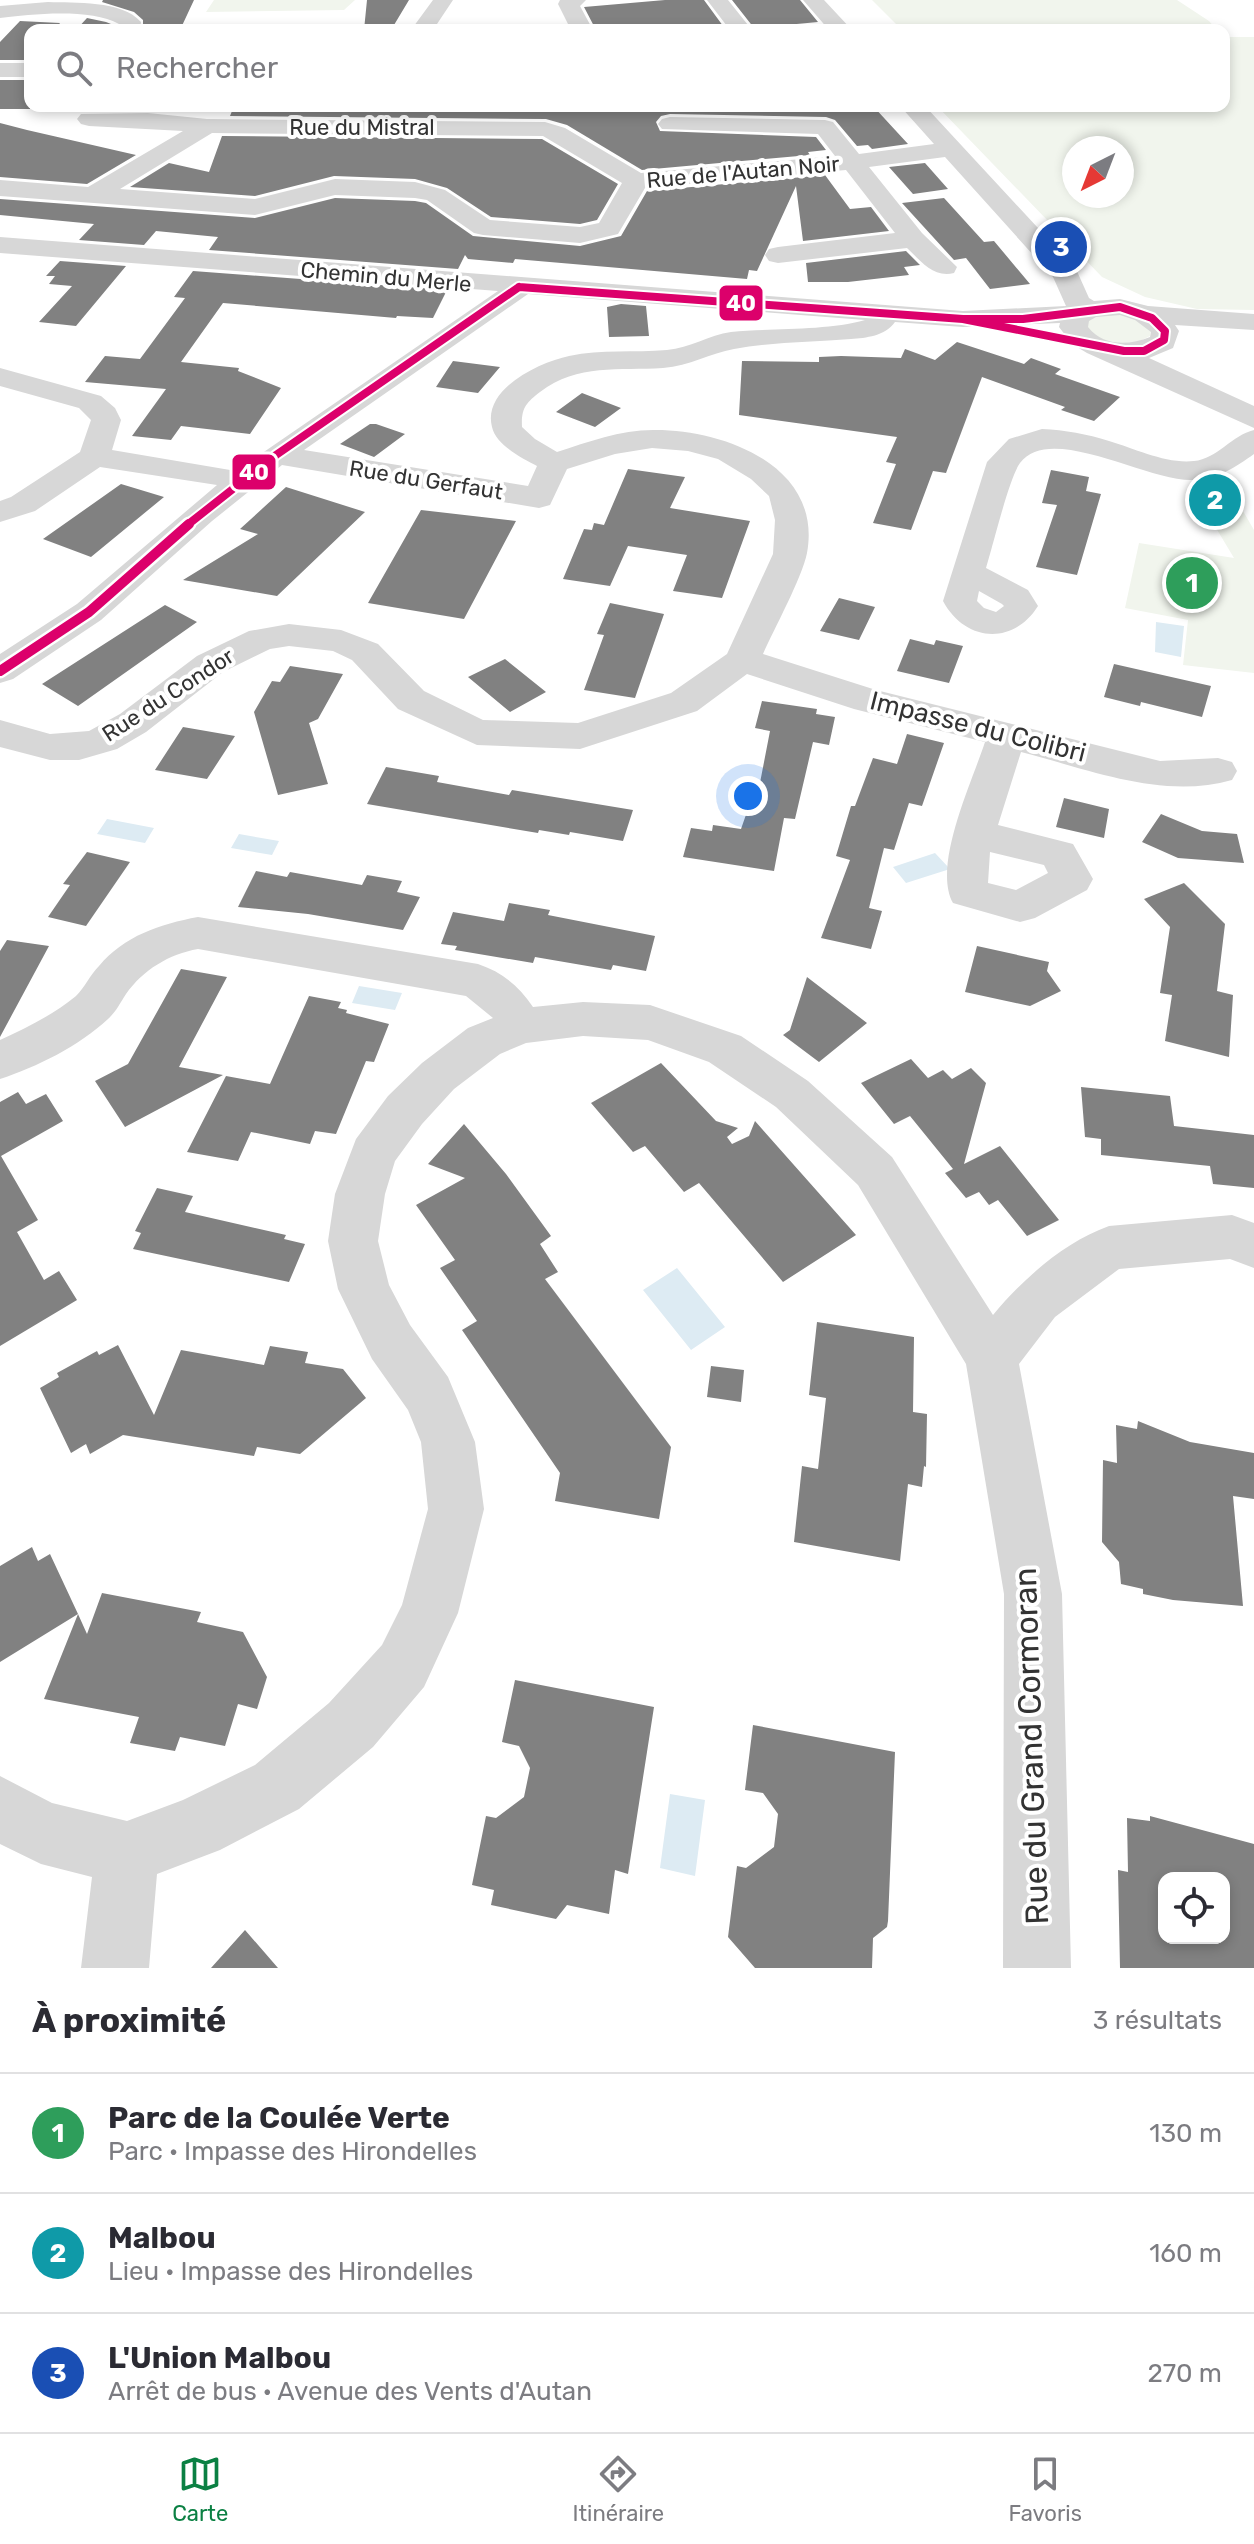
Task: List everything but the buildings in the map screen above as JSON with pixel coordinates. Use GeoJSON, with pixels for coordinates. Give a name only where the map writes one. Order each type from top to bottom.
{"type":"FeatureCollection","features":[{"type":"Feature","properties":{"kind":"street"},"geometry":{"type":"LineString","coordinates":[[426,24],[443,0]]}},
{"type":"Feature","properties":{"kind":"street"},"geometry":{"type":"LineString","coordinates":[[576,0],[568,4],[579,24]]}},
{"type":"Feature","properties":{"kind":"street"},"geometry":{"type":"LineString","coordinates":[[717,0],[736,24]]}},
{"type":"Feature","properties":{"kind":"street"},"geometry":{"type":"LineString","coordinates":[[813,0],[835,24]]}},
{"type":"Feature","properties":{"kind":"street"},"geometry":{"type":"LineString","coordinates":[[0,12],[37,9],[103,12],[125,17],[130,24]]}},
{"type":"Feature","properties":{"kind":"street"},"geometry":{"type":"LineString","coordinates":[[0,70],[24,70]]}},
{"type":"Feature","properties":{"kind":"street"},"geometry":{"type":"LineString","coordinates":[[815,112],[913,239],[944,267]]}},
{"type":"Feature","properties":{"kind":"street"},"geometry":{"type":"LineString","coordinates":[[918,112],[1066,275],[1077,302],[1085,311],[1074,318],[1071,325],[1095,346],[1217,398],[1254,419]]}},
{"type":"Feature","properties":{"kind":"street","name":"Rue du Mistral"},"geometry":{"type":"LineString","coordinates":[[89,119],[148,120],[207,126],[545,129],[636,181]]}},
{"type":"Feature","properties":{"kind":"street"},"geometry":{"type":"LineString","coordinates":[[670,124],[825,127]]}},
{"type":"Feature","properties":{"kind":"street"},"geometry":{"type":"LineString","coordinates":[[93,195],[207,126]]}},
{"type":"Feature","properties":{"kind":"street","name":"Rue de l'Autan Noir"},"geometry":{"type":"LineString","coordinates":[[0,188],[255,207],[335,187],[415,190],[436,195],[483,227],[580,235],[609,228],[636,181],[852,162],[952,149]]}},
{"type":"Feature","properties":{"kind":"street"},"geometry":{"type":"LineString","coordinates":[[778,255],[913,239]]}},
{"type":"Feature","properties":{"kind":"street","name":"Chemin du Merle"},"geometry":{"type":"LineString","coordinates":[[0,245],[963,319],[1032,318],[1106,307],[1140,312]]}},
{"type":"Feature","properties":{"kind":"street"},"geometry":{"type":"LineString","coordinates":[[1066,275],[1140,312],[1165,331],[1163,341]]}},
{"type":"Feature","properties":{"kind":"street"},"geometry":{"type":"LineString","coordinates":[[0,671],[89,612],[239,482],[519,287]]}},
{"type":"Feature","properties":{"kind":"street"},"geometry":{"type":"LineString","coordinates":[[726,302],[727,341]]}},
{"type":"Feature","properties":{"kind":"street"},"geometry":{"type":"LineString","coordinates":[[1140,312],[1252,322]]}},
{"type":"Feature","properties":{"kind":"street"},"geometry":{"type":"LineString","coordinates":[[554,463],[524,446],[507,429],[506,413],[512,399],[546,373],[571,364],[598,360],[665,359],[710,349],[727,341],[868,329],[881,322],[884,314]]}},
{"type":"Feature","properties":{"kind":"street","name":"Chemin du Merle"},"geometry":{"type":"LineString","coordinates":[[963,319],[1095,346]]}},
{"type":"Feature","properties":{"kind":"street"},"geometry":{"type":"LineString","coordinates":[[1095,346],[1141,351],[1163,341],[1252,322]]}},
{"type":"Feature","properties":{"kind":"street"},"geometry":{"type":"LineString","coordinates":[[1163,341],[1217,398]]}},
{"type":"Feature","properties":{"kind":"street"},"geometry":{"type":"LineString","coordinates":[[0,377],[90,402],[101,408],[107,416],[108,425],[94,457],[23,504],[0,512]]}},
{"type":"Feature","properties":{"kind":"street","name":"Rue du Condor"},"geometry":{"type":"LineString","coordinates":[[0,733],[25,743],[50,747],[79,747],[103,740],[133,723],[210,664],[262,639],[289,635],[341,641],[365,652],[411,700],[477,732],[580,736],[684,702],[742,660],[790,554],[791,520],[784,493],[762,472],[729,452],[688,442],[652,439],[611,445],[554,463]]}},
{"type":"Feature","properties":{"kind":"street"},"geometry":{"type":"LineString","coordinates":[[968,572],[1003,462],[1016,449],[1043,440],[1076,441],[1161,469],[1188,472],[1220,464],[1254,439]]}},
{"type":"Feature","properties":{"kind":"street","name":"Rue du Gerfaut"},"geometry":{"type":"LineString","coordinates":[[276,455],[539,498],[554,463]]}},
{"type":"Feature","properties":{"kind":"street"},"geometry":{"type":"LineString","coordinates":[[94,457],[219,476],[239,482]]}},
{"type":"Feature","properties":{"kind":"street","name":"Impasse du Colibri"},"geometry":{"type":"LineString","coordinates":[[742,660],[867,700],[1160,774],[1218,771]]}},
{"type":"Feature","properties":{"kind":"street"},"geometry":{"type":"LineString","coordinates":[[977,834],[1007,734]]}},
{"type":"Feature","properties":{"kind":"street"},"geometry":{"type":"LineString","coordinates":[[0,1061],[70,1025],[95,1005],[113,979],[139,953],[169,937],[198,933],[478,981],[505,1001],[521,1026]]}},
{"type":"Feature","properties":{"kind":"street","name":"Rue du Grand Cormoran"},"geometry":{"type":"LineString","coordinates":[[127,1853],[197,1827],[277,1787],[351,1725],[403,1666],[429,1613],[456,1509],[448,1442],[429,1395],[391,1342],[364,1289],[353,1241],[360,1194],[373,1153],[405,1110],[438,1076],[484,1041],[521,1026],[583,1019],[650,1023],[725,1049],[792,1094],[875,1171],[991,1358],[1033,1594],[1037,1968]]}},
{"type":"Feature","properties":{"kind":"street"},"geometry":{"type":"LineString","coordinates":[[991,1358],[1037,1301],[1109,1248],[1232,1237],[1254,1246]]}},
{"type":"Feature","properties":{"kind":"street"},"geometry":{"type":"LineString","coordinates":[[0,1808],[41,1832],[127,1853],[115,1968]]}},
{"type":"Feature","properties":{"kind":"shaded area"},"geometry":{"type":"Polygon","coordinates":[[[214,0],[355,0],[344,10],[206,12],[214,0]]]}},
{"type":"Feature","properties":{"kind":"shaded area"},"geometry":{"type":"Polygon","coordinates":[[[872,0],[1177,0],[1212,24],[896,24],[872,0]]]}},
{"type":"Feature","properties":{"kind":"shaded area"},"geometry":{"type":"Polygon","coordinates":[[[1230,37],[1254,37],[1254,310],[1197,309],[1145,297],[1102,277],[943,112],[1230,112],[1230,37]]]}},
{"type":"Feature","properties":{"kind":"shaded area"},"geometry":{"type":"Polygon","coordinates":[[[1103,312],[1134,316],[1151,331],[1150,336],[1130,346],[1098,341],[1082,322],[1103,312]]]}},
{"type":"Feature","properties":{"kind":"shaded area"},"geometry":{"type":"Polygon","coordinates":[[[1243,497],[1243,511],[1254,530],[1254,673],[1183,665],[1188,620],[1125,608],[1139,543],[1234,558],[1198,498],[1243,497]]]}},
{"type":"Feature","properties":{"kind":"shaded area"},"geometry":{"type":"Polygon","coordinates":[[[1156,622],[1184,626],[1181,657],[1155,652],[1156,622]]]}},
{"type":"Feature","properties":{"kind":"shaded area"},"geometry":{"type":"Polygon","coordinates":[[[107,819],[154,828],[145,843],[97,834],[107,819]]]}},
{"type":"Feature","properties":{"kind":"shaded area"},"geometry":{"type":"Polygon","coordinates":[[[239,834],[279,841],[272,855],[231,848],[239,834]]]}},
{"type":"Feature","properties":{"kind":"shaded area"},"geometry":{"type":"Polygon","coordinates":[[[935,853],[950,869],[906,883],[893,867],[935,853]]]}},
{"type":"Feature","properties":{"kind":"shaded area"},"geometry":{"type":"Polygon","coordinates":[[[359,986],[402,993],[395,1010],[352,1003],[359,986]]]}},
{"type":"Feature","properties":{"kind":"shaded area"},"geometry":{"type":"Polygon","coordinates":[[[677,1268],[725,1327],[691,1350],[643,1290],[677,1268]]]}},
{"type":"Feature","properties":{"kind":"shaded area"},"geometry":{"type":"Polygon","coordinates":[[[670,1794],[705,1800],[695,1876],[660,1868],[670,1794]]]}},
{"type":"Feature","properties":{"kind":"transit line","name":"40"},"geometry":{"type":"LineString","coordinates":[[519,287],[963,319]]}},
{"type":"Feature","properties":{"kind":"transit line","name":"40"},"geometry":{"type":"LineString","coordinates":[[0,671],[89,612],[200,514],[276,455],[519,287]]}},
{"type":"Feature","properties":{"kind":"transit line","name":"40"},"geometry":{"type":"LineString","coordinates":[[1120,307],[1152,318],[1165,331],[1164,340],[1144,351],[1124,351],[963,319],[1023,319],[1120,307]]}},
{"type":"Feature","properties":{"kind":"place","name":"L'Union Malbou"},"geometry":{"type":"Point","coordinates":[1061,247]}},
{"type":"Feature","properties":{"kind":"place","name":"Malbou"},"geometry":{"type":"Point","coordinates":[1215,500]}},
{"type":"Feature","properties":{"kind":"place","name":"Parc de la Coulée Verte"},"geometry":{"type":"Point","coordinates":[1192,583]}}]}
